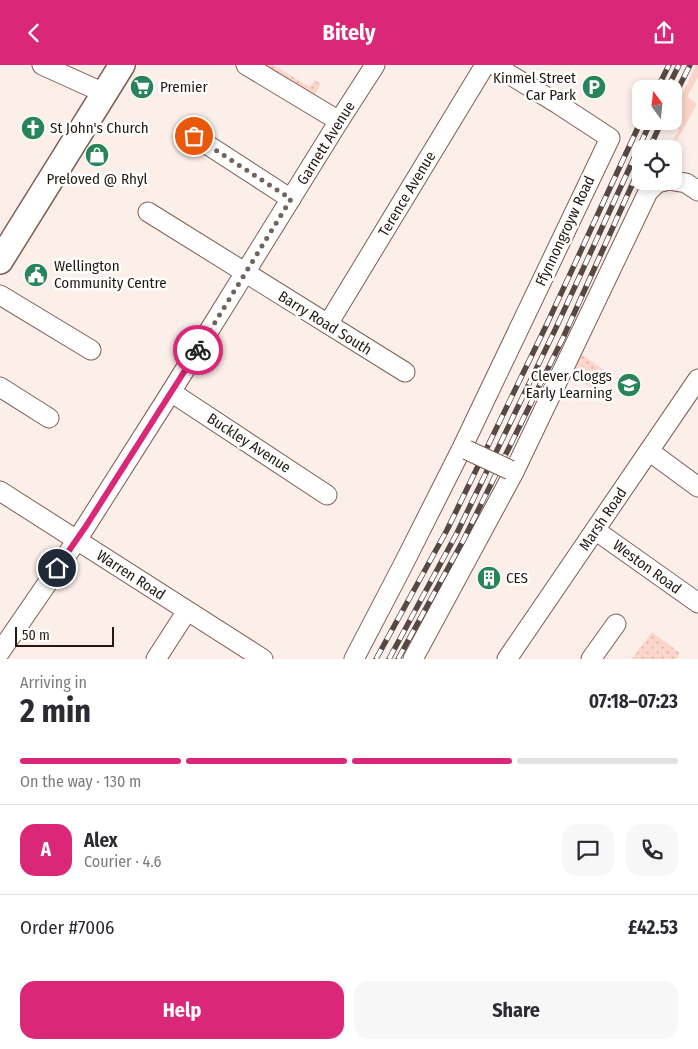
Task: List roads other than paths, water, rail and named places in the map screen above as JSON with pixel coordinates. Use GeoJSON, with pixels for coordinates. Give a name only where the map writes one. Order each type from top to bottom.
{"type":"FeatureCollection","features":[{"type":"Feature","properties":{"kind":"main road"},"geometry":{"type":"LineString","coordinates":[[0,261],[122,65]]}},
{"type":"Feature","properties":{"kind":"street"},"geometry":{"type":"LineString","coordinates":[[42,65],[104,93]]}},
{"type":"Feature","properties":{"kind":"street"},"geometry":{"type":"LineString","coordinates":[[246,65],[339,121]]}},
{"type":"Feature","properties":{"kind":"street","name":"Garnett Avenue"},"geometry":{"type":"LineString","coordinates":[[3,641],[77,540],[375,65]]}},
{"type":"Feature","properties":{"kind":"street","name":"Terence Avenue"},"geometry":{"type":"LineString","coordinates":[[328,324],[485,65]]}},
{"type":"Feature","properties":{"kind":"street","name":"Ffynnongroyw Road"},"geometry":{"type":"LineString","coordinates":[[464,449],[610,138],[558,104],[517,71],[494,65]]}},
{"type":"Feature","properties":{"kind":"street"},"geometry":{"type":"LineString","coordinates":[[194,136],[291,199]]}},
{"type":"Feature","properties":{"kind":"street"},"geometry":{"type":"LineString","coordinates":[[682,182],[698,191]]}},
{"type":"Feature","properties":{"kind":"street"},"geometry":{"type":"LineString","coordinates":[[414,659],[512,471],[650,190]]}},
{"type":"Feature","properties":{"kind":"street","name":"Barry Road South"},"geometry":{"type":"LineString","coordinates":[[148,212],[404,372]]}},
{"type":"Feature","properties":{"kind":"street"},"geometry":{"type":"LineString","coordinates":[[0,295],[91,350]]}},
{"type":"Feature","properties":{"kind":"street","name":"Marsh Road"},"geometry":{"type":"LineString","coordinates":[[507,659],[698,379]]}},
{"type":"Feature","properties":{"kind":"street"},"geometry":{"type":"LineString","coordinates":[[0,387],[48,418]]}},
{"type":"Feature","properties":{"kind":"street","name":"Buckley Avenue"},"geometry":{"type":"LineString","coordinates":[[171,392],[326,495]]}},
{"type":"Feature","properties":{"kind":"street"},"geometry":{"type":"LineString","coordinates":[[354,659],[464,449],[512,471]]}},
{"type":"Feature","properties":{"kind":"street"},"geometry":{"type":"LineString","coordinates":[[649,451],[698,487]]}},
{"type":"Feature","properties":{"kind":"street","name":"Warren Road"},"geometry":{"type":"LineString","coordinates":[[0,491],[263,659]]}},
{"type":"Feature","properties":{"kind":"street","name":"Weston Road"},"geometry":{"type":"LineString","coordinates":[[595,530],[698,603]]}},
{"type":"Feature","properties":{"kind":"street"},"geometry":{"type":"LineString","coordinates":[[156,659],[187,611]]}},
{"type":"Feature","properties":{"kind":"street"},"geometry":{"type":"LineString","coordinates":[[590,659],[616,625]]}},
{"type":"Feature","properties":{"kind":"railway"},"geometry":{"type":"LineString","coordinates":[[662,80],[669,65]]}},
{"type":"Feature","properties":{"kind":"railway"},"geometry":{"type":"LineString","coordinates":[[672,80],[679,65]]}},
{"type":"Feature","properties":{"kind":"railway"},"geometry":{"type":"LineString","coordinates":[[682,81],[690,65]]}},
{"type":"Feature","properties":{"kind":"railway"},"geometry":{"type":"LineString","coordinates":[[376,659],[447,530],[546,326],[637,130]]}},
{"type":"Feature","properties":{"kind":"railway"},"geometry":{"type":"LineString","coordinates":[[389,659],[457,533],[555,330],[647,130]]}},
{"type":"Feature","properties":{"kind":"railway"},"geometry":{"type":"LineString","coordinates":[[653,140],[658,130]]}},
{"type":"Feature","properties":{"kind":"railway"},"geometry":{"type":"LineString","coordinates":[[398,659],[464,539],[563,338],[632,185]]}},
{"type":"Feature","properties":{"kind":"place","name":"Premier"},"geometry":{"type":"Point","coordinates":[142,87]}},
{"type":"Feature","properties":{"kind":"place","name":"Kinmel Street Car Park"},"geometry":{"type":"Point","coordinates":[594,87]}},
{"type":"Feature","properties":{"kind":"place","name":"St John's Church"},"geometry":{"type":"Point","coordinates":[33,128]}},
{"type":"Feature","properties":{"kind":"place","name":"Preloved @ Rhyl"},"geometry":{"type":"Point","coordinates":[97,155]}},
{"type":"Feature","properties":{"kind":"place","name":"Wellington Community Centre"},"geometry":{"type":"Point","coordinates":[36,275]}},
{"type":"Feature","properties":{"kind":"place","name":"Clever Cloggs Early Learning"},"geometry":{"type":"Point","coordinates":[629,385]}},
{"type":"Feature","properties":{"kind":"place","name":"CES"},"geometry":{"type":"Point","coordinates":[489,578]}}]}
